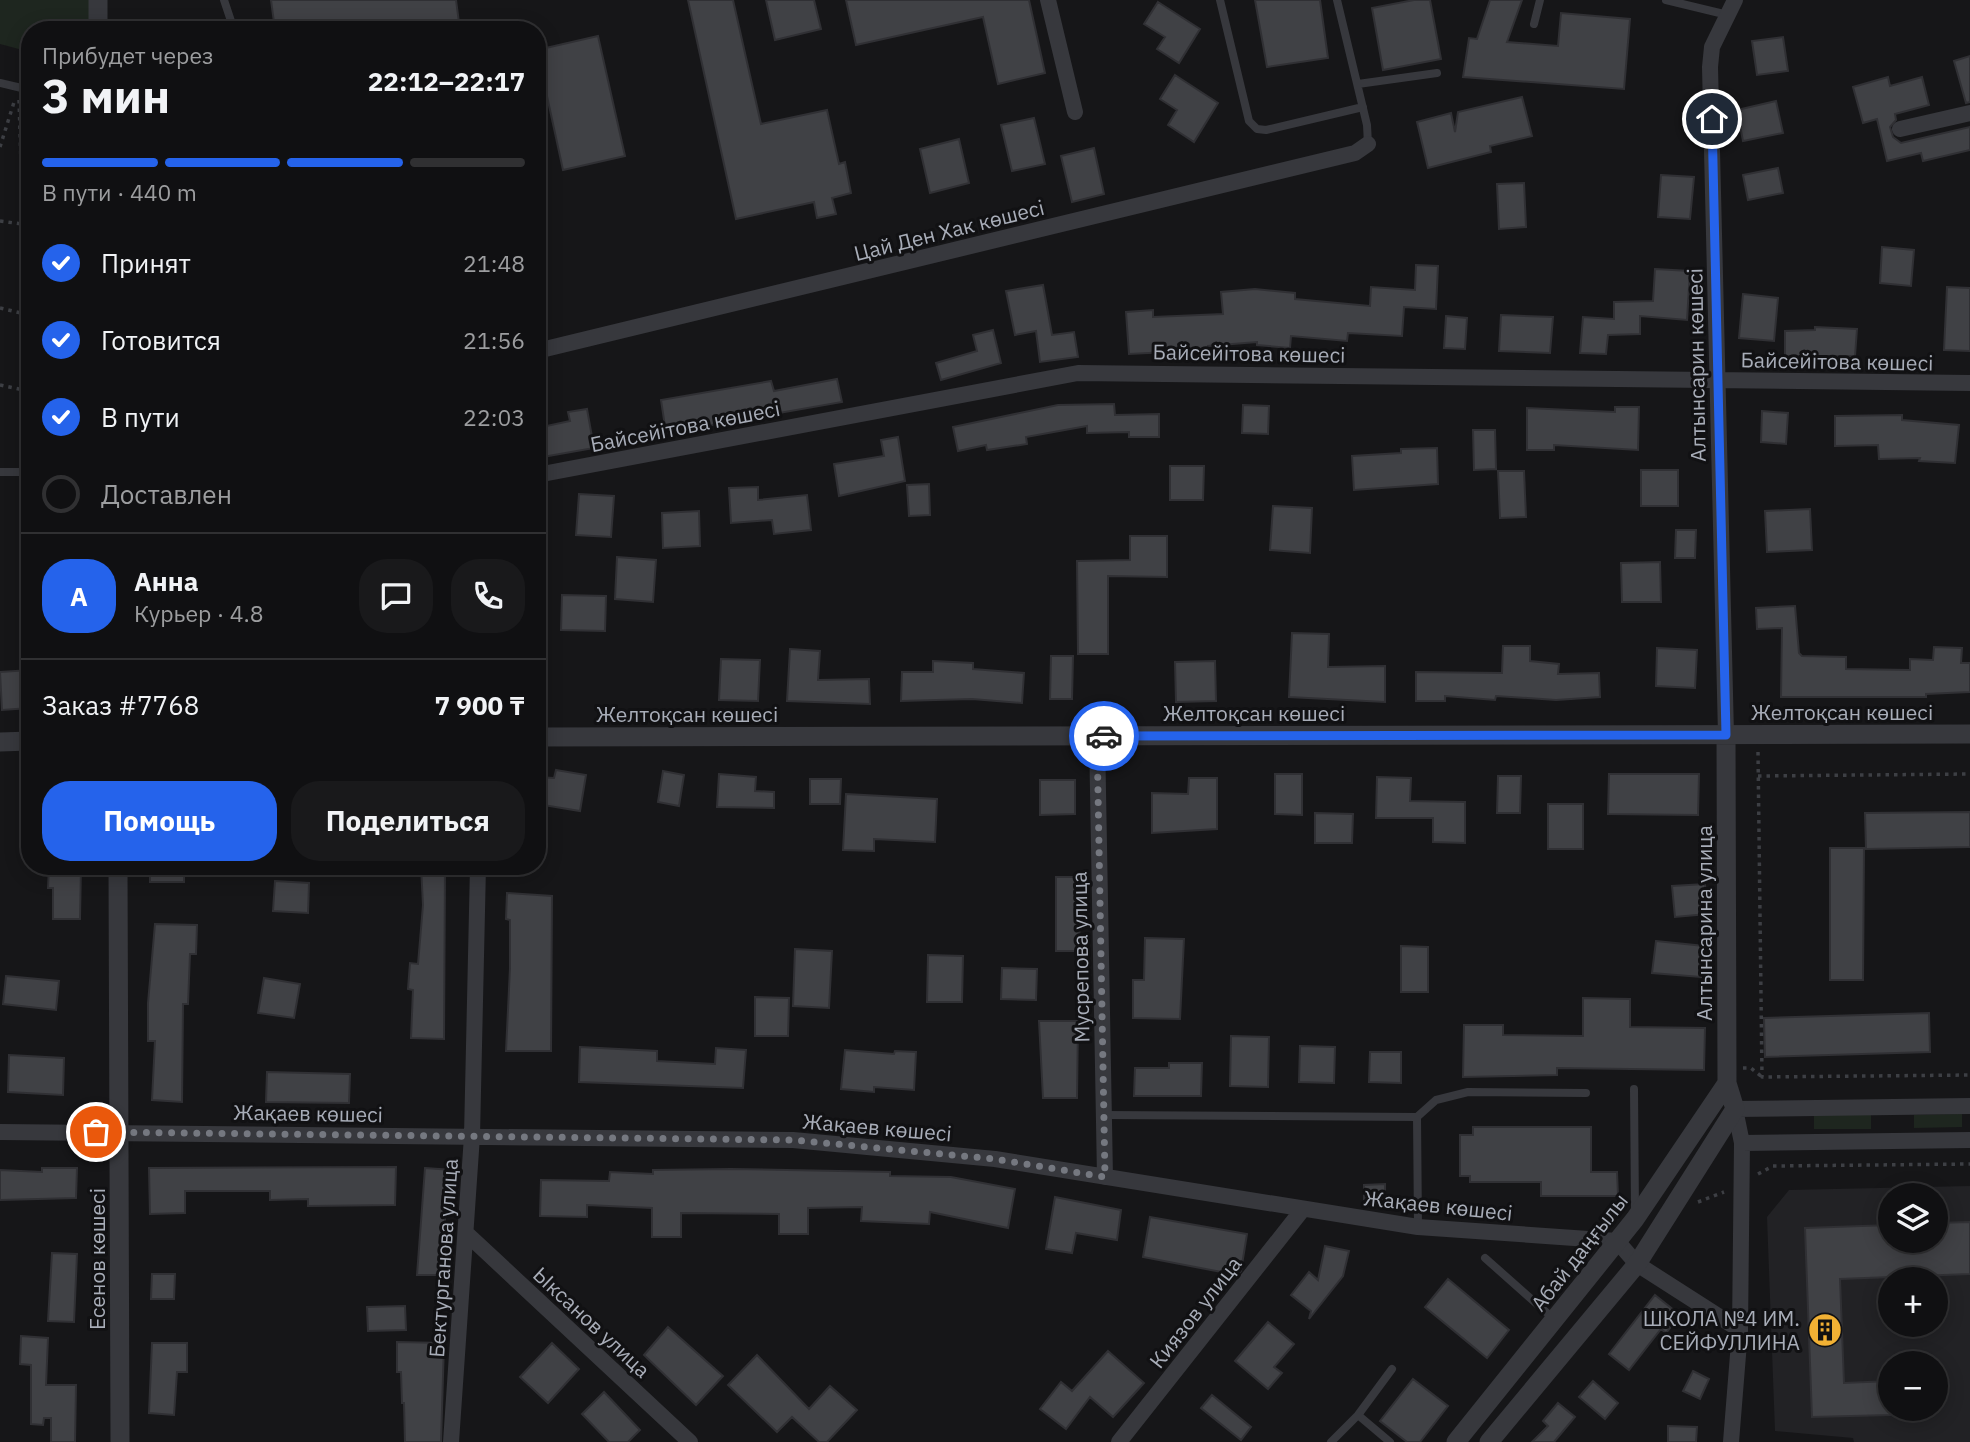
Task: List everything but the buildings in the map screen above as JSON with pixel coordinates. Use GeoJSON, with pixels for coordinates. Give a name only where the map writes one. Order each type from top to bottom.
{"type":"FeatureCollection","features":[{"type":"Feature","properties":{"kind":"street"},"geometry":{"type":"LineString","coordinates":[[98,0],[98,21]]}},
{"type":"Feature","properties":{"kind":"street"},"geometry":{"type":"LineString","coordinates":[[1048,0],[1075,112]]}},
{"type":"Feature","properties":{"kind":"street","name":"Алтынсарин көшесі"},"geometry":{"type":"LineString","coordinates":[[1726,735],[1710,67],[1712,47],[1732,7]]}},
{"type":"Feature","properties":{"kind":"street"},"geometry":{"type":"LineString","coordinates":[[1900,129],[1970,113]]}},
{"type":"Feature","properties":{"kind":"street","name":"Цай Ден Хак көшесі"},"geometry":{"type":"LineString","coordinates":[[546,349],[1355,153],[1368,144]]}},
{"type":"Feature","properties":{"kind":"street","name":"Байсейітова көшесі"},"geometry":{"type":"LineString","coordinates":[[546,473],[1078,373],[1970,383]]}},
{"type":"Feature","properties":{"kind":"street","name":"Желтоқсан көшесі"},"geometry":{"type":"LineString","coordinates":[[546,737],[1970,734]]}},
{"type":"Feature","properties":{"kind":"street","name":"Алтынсарина улица"},"geometry":{"type":"LineString","coordinates":[[1726,735],[1727,1083],[1735,1109]]}},
{"type":"Feature","properties":{"kind":"street","name":"Мусрепова улица"},"geometry":{"type":"LineString","coordinates":[[1097,736],[1105,1177]]}},
{"type":"Feature","properties":{"kind":"street"},"geometry":{"type":"LineString","coordinates":[[0,742],[21,741]]}},
{"type":"Feature","properties":{"kind":"street","name":"Есенов көшесі"},"geometry":{"type":"LineString","coordinates":[[118,875],[120,1442]]}},
{"type":"Feature","properties":{"kind":"street","name":"Бектурганова улица"},"geometry":{"type":"LineString","coordinates":[[451,1442],[472,1136],[478,875]]}},
{"type":"Feature","properties":{"kind":"street","name":"Абай даңғылы"},"geometry":{"type":"LineString","coordinates":[[1457,1442],[1635,1219],[1727,1083]]}},
{"type":"Feature","properties":{"kind":"street"},"geometry":{"type":"LineString","coordinates":[[1735,1109],[1970,1106]]}},
{"type":"Feature","properties":{"kind":"street"},"geometry":{"type":"LineString","coordinates":[[1731,1442],[1740,1330],[1742,1143],[1735,1109]]}},
{"type":"Feature","properties":{"kind":"street"},"geometry":{"type":"LineString","coordinates":[[1489,1442],[1637,1264],[1735,1109]]}},
{"type":"Feature","properties":{"kind":"street","name":"Жақаев көшесі"},"geometry":{"type":"LineString","coordinates":[[0,1132],[793,1140],[995,1159],[1418,1227],[1617,1241]]}},
{"type":"Feature","properties":{"kind":"street"},"geometry":{"type":"LineString","coordinates":[[1742,1143],[1970,1140]]}},
{"type":"Feature","properties":{"kind":"street","name":"Киязов улица"},"geometry":{"type":"LineString","coordinates":[[1119,1442],[1303,1209]]}},
{"type":"Feature","properties":{"kind":"street","name":"Ыксанов улица"},"geometry":{"type":"LineString","coordinates":[[466,1233],[690,1442]]}},
{"type":"Feature","properties":{"kind":"street"},"geometry":{"type":"LineString","coordinates":[[1617,1241],[1637,1264],[1740,1330]]}},
{"type":"Feature","properties":{"kind":"lane"},"geometry":{"type":"LineString","coordinates":[[224,0],[231,21]]}},
{"type":"Feature","properties":{"kind":"lane"},"geometry":{"type":"LineString","coordinates":[[1220,0],[1249,121],[1257,129],[1266,130],[1363,107]]}},
{"type":"Feature","properties":{"kind":"lane"},"geometry":{"type":"LineString","coordinates":[[1337,0],[1363,107],[1368,144]]}},
{"type":"Feature","properties":{"kind":"lane"},"geometry":{"type":"LineString","coordinates":[[1534,24],[1540,0]]}},
{"type":"Feature","properties":{"kind":"lane"},"geometry":{"type":"LineString","coordinates":[[1665,0],[1732,7]]}},
{"type":"Feature","properties":{"kind":"lane"},"geometry":{"type":"LineString","coordinates":[[1358,84],[1437,73]]}},
{"type":"Feature","properties":{"kind":"lane"},"geometry":{"type":"LineString","coordinates":[[0,83],[21,88]]}},
{"type":"Feature","properties":{"kind":"lane"},"geometry":{"type":"LineString","coordinates":[[0,472],[21,472]]}},
{"type":"Feature","properties":{"kind":"lane"},"geometry":{"type":"LineString","coordinates":[[1634,1089],[1635,1219]]}},
{"type":"Feature","properties":{"kind":"lane"},"geometry":{"type":"LineString","coordinates":[[1104,1115],[1417,1117],[1436,1100],[1468,1092],[1586,1093]]}},
{"type":"Feature","properties":{"kind":"lane"},"geometry":{"type":"LineString","coordinates":[[1417,1117],[1418,1227]]}},
{"type":"Feature","properties":{"kind":"lane"},"geometry":{"type":"LineString","coordinates":[[1485,1258],[1555,1320]]}},
{"type":"Feature","properties":{"kind":"lane"},"geometry":{"type":"LineString","coordinates":[[1331,1442],[1359,1415],[1392,1369]]}},
{"type":"Feature","properties":{"kind":"lane"},"geometry":{"type":"LineString","coordinates":[[1359,1415],[1390,1442]]}},
{"type":"Feature","properties":{"kind":"path"},"geometry":{"type":"LineString","coordinates":[[0,147],[18,87]]}},
{"type":"Feature","properties":{"kind":"path"},"geometry":{"type":"LineString","coordinates":[[18,87],[21,170]]}},
{"type":"Feature","properties":{"kind":"path"},"geometry":{"type":"LineString","coordinates":[[0,221],[21,225]]}},
{"type":"Feature","properties":{"kind":"path"},"geometry":{"type":"LineString","coordinates":[[0,308],[21,313]]}},
{"type":"Feature","properties":{"kind":"path"},"geometry":{"type":"LineString","coordinates":[[0,385],[21,390]]}},
{"type":"Feature","properties":{"kind":"path"},"geometry":{"type":"LineString","coordinates":[[1755,705],[1758,734],[1762,1077],[1970,1075]]}},
{"type":"Feature","properties":{"kind":"path"},"geometry":{"type":"LineString","coordinates":[[1758,776],[1970,774]]}},
{"type":"Feature","properties":{"kind":"path"},"geometry":{"type":"LineString","coordinates":[[1675,1203],[1695,1203],[1773,1166],[1970,1164]]}},
{"type":"Feature","properties":{"kind":"shaded area"},"geometry":{"type":"Polygon","coordinates":[[[0,0],[97,0],[98,21],[21,21],[21,50],[0,44],[0,0]]]}},
{"type":"Feature","properties":{"kind":"shaded area"},"geometry":{"type":"Polygon","coordinates":[[[1962,1114],[1962,1127],[1914,1128],[1914,1115],[1962,1114]]]}},
{"type":"Feature","properties":{"kind":"shaded area"},"geometry":{"type":"Polygon","coordinates":[[[1814,1115],[1871,1115],[1871,1129],[1814,1129],[1814,1115]]]}},
{"type":"Feature","properties":{"kind":"shaded area"},"geometry":{"type":"Polygon","coordinates":[[[1948,1186],[1970,1186],[1970,1442],[1854,1442],[1853,1438],[1775,1431],[1767,1217],[1789,1190],[1878,1188],[1878,1253],[1948,1253],[1948,1186]]]}},
{"type":"Feature","properties":{"kind":"way so far"},"geometry":{"type":"LineString","coordinates":[[96,1132],[793,1140],[995,1159],[1105,1177],[1097,736],[1104,736]]}},
{"type":"Feature","properties":{"kind":"place","name":"ШКОЛА №4 ИМ. СЕЙФУЛЛИНА"},"geometry":{"type":"Point","coordinates":[1825,1330]}},
{"type":"Feature","properties":{"kind":"route"},"geometry":{"type":"LineString","coordinates":[[1104,736],[1726,735],[1712,119]]}}]}
